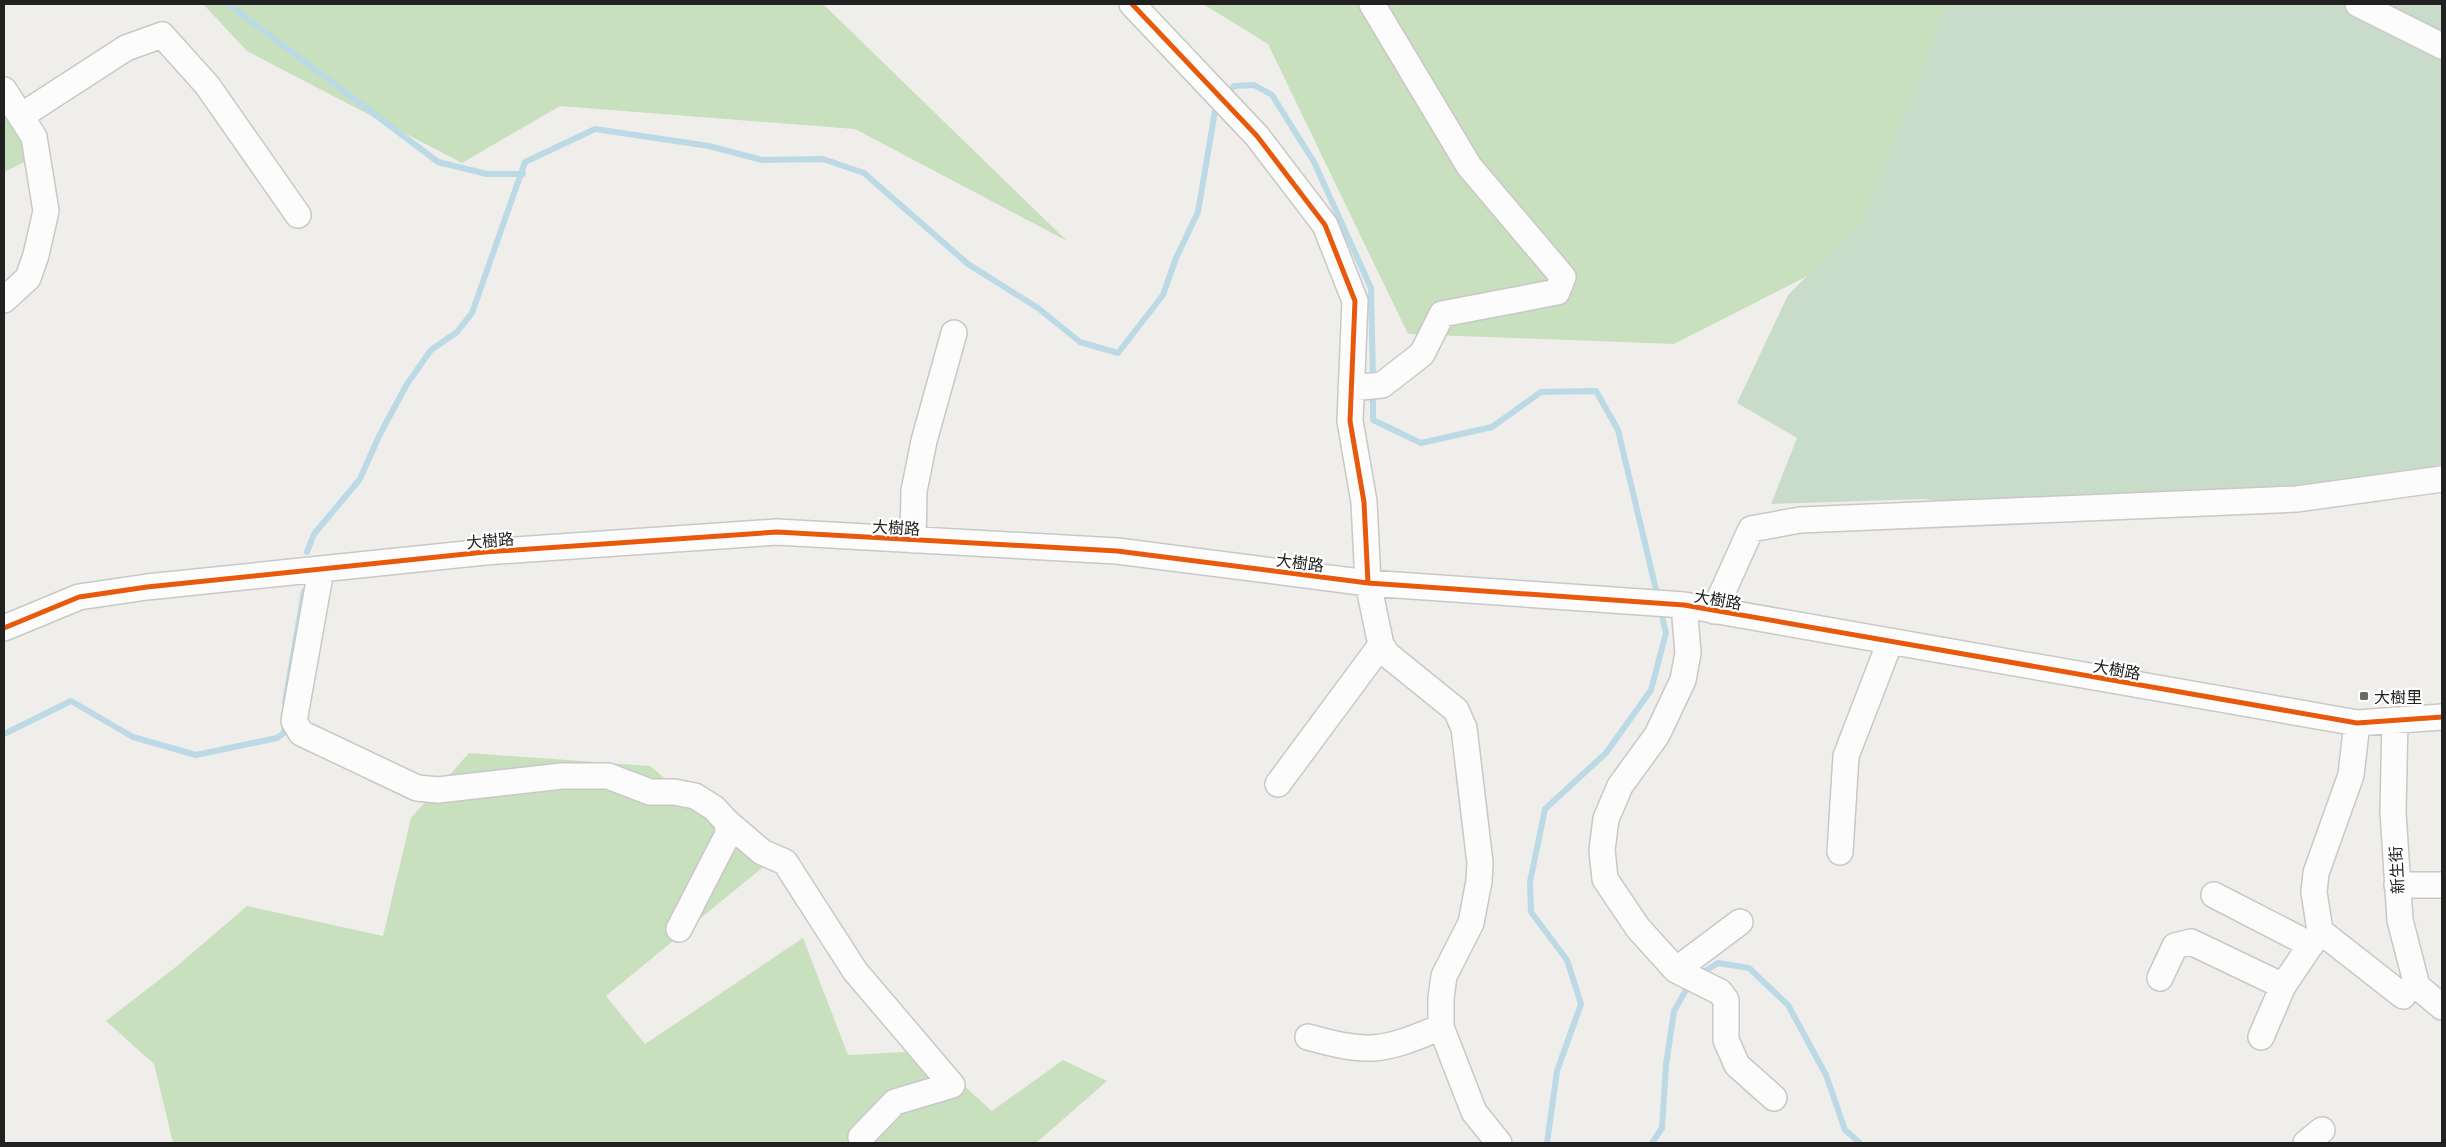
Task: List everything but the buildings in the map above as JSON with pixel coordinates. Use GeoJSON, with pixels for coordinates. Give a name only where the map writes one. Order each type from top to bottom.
{"type":"FeatureCollection","features":[{"type":"Feature","properties":{"kind":"street"},"geometry":{"type":"LineString","coordinates":[[1132,4],[1256,136],[1325,224],[1355,301],[1350,421],[1364,502],[1368,583],[1381,645],[1388,655],[1456,710],[1464,728],[1479,854],[1479,881],[1471,923],[1444,976],[1441,998],[1441,1027],[1474,1112],[1499,1143]]}},
{"type":"Feature","properties":{"kind":"street"},"geometry":{"type":"LineString","coordinates":[[1351,388],[1382,384],[1422,354],[1442,314],[1557,292],[1563,277],[1469,166],[1372,4]]}},
{"type":"Feature","properties":{"kind":"street"},"geometry":{"type":"LineString","coordinates":[[2358,4],[2442,46]]}},
{"type":"Feature","properties":{"kind":"street"},"geometry":{"type":"LineString","coordinates":[[21,116],[126,48],[162,35],[207,85],[298,215]]}},
{"type":"Feature","properties":{"kind":"street"},"geometry":{"type":"LineString","coordinates":[[4,90],[34,137],[46,211],[36,255],[28,278],[4,300]]}},
{"type":"Feature","properties":{"kind":"street"},"geometry":{"type":"LineString","coordinates":[[913,540],[914,491],[924,441],[954,333]]}},
{"type":"Feature","properties":{"kind":"street"},"geometry":{"type":"LineString","coordinates":[[1714,611],[1751,528],[1800,520],[2297,499],[2442,479]]}},
{"type":"Feature","properties":{"kind":"street","name":"大樹路"},"geometry":{"type":"LineString","coordinates":[[4,628],[79,597],[147,587],[485,552],[777,532],[1117,551],[1368,583],[1684,606],[2357,723],[2442,717]]}},
{"type":"Feature","properties":{"kind":"street"},"geometry":{"type":"LineString","coordinates":[[321,570],[294,721],[301,733],[417,788],[438,790],[562,776],[608,776],[650,792],[674,792],[695,796],[714,808],[727,822],[762,852],[785,862],[855,971],[952,1084],[895,1102],[860,1137],[862,1143]]}},
{"type":"Feature","properties":{"kind":"street"},"geometry":{"type":"LineString","coordinates":[[1684,606],[1688,653],[1683,680],[1657,735],[1620,786],[1606,819],[1602,850],[1605,879],[1638,928],[1676,970],[1720,992],[1726,1000],[1726,1040],[1737,1065],[1774,1098]]}},
{"type":"Feature","properties":{"kind":"street"},"geometry":{"type":"LineString","coordinates":[[1840,852],[1846,756],[1890,642]]}},
{"type":"Feature","properties":{"kind":"street"},"geometry":{"type":"LineString","coordinates":[[1278,784],[1381,645]]}},
{"type":"Feature","properties":{"kind":"street","name":"新生街"},"geometry":{"type":"LineString","coordinates":[[2395,720],[2393,812],[2400,920],[2417,986],[2442,1007]]}},
{"type":"Feature","properties":{"kind":"street"},"geometry":{"type":"LineString","coordinates":[[2261,1037],[2283,986],[2315,938],[2314,892],[2316,873],[2351,775],[2357,723]]}},
{"type":"Feature","properties":{"kind":"street"},"geometry":{"type":"LineString","coordinates":[[679,929],[728,834],[727,822]]}},
{"type":"Feature","properties":{"kind":"street"},"geometry":{"type":"LineString","coordinates":[[2397,885],[2442,884]]}},
{"type":"Feature","properties":{"kind":"street"},"geometry":{"type":"LineString","coordinates":[[2214,895],[2315,938],[2403,996]]}},
{"type":"Feature","properties":{"kind":"street"},"geometry":{"type":"LineString","coordinates":[[1676,970],[1740,922]]}},
{"type":"Feature","properties":{"kind":"street"},"geometry":{"type":"LineString","coordinates":[[2160,978],[2175,946],[2191,942],[2283,986]]}},
{"type":"Feature","properties":{"kind":"street"},"geometry":{"type":"LineString","coordinates":[[1308,1037],[1347,1048],[1376,1049],[1399,1044],[1441,1027]]}},
{"type":"Feature","properties":{"kind":"green space"},"geometry":{"type":"Polygon","coordinates":[[[203,4],[823,4],[1067,241],[855,129],[560,106],[462,163],[247,51],[203,4]]]}},
{"type":"Feature","properties":{"kind":"green space"},"geometry":{"type":"Polygon","coordinates":[[[1203,4],[2341,4],[1674,344],[1408,334],[1268,44],[1203,4]]]}},
{"type":"Feature","properties":{"kind":"green space"},"geometry":{"type":"Polygon","coordinates":[[[1948,4],[2442,4],[2442,465],[2294,494],[1960,503],[1923,499],[1771,504],[1797,438],[1737,403],[1788,295],[1862,222],[1948,4]]]}},
{"type":"Feature","properties":{"kind":"green space"},"geometry":{"type":"Polygon","coordinates":[[[4,102],[43,153],[4,172],[4,102]]]}},
{"type":"Feature","properties":{"kind":"green space"},"geometry":{"type":"Polygon","coordinates":[[[469,753],[650,766],[768,863],[606,996],[645,1044],[803,938],[848,1055],[925,1051],[992,1111],[1063,1060],[1107,1081],[1036,1143],[173,1143],[154,1064],[106,1021],[177,966],[247,906],[383,936],[411,818],[469,753]]]}},
{"type":"Feature","properties":{"kind":"waterway"},"geometry":{"type":"LineString","coordinates":[[228,4],[438,162],[487,174],[523,174]]}},
{"type":"Feature","properties":{"kind":"waterway"},"geometry":{"type":"LineString","coordinates":[[1226,96],[1234,86],[1254,85],[1272,95],[1314,162],[1371,288],[1373,382]]}},
{"type":"Feature","properties":{"kind":"waterway"},"geometry":{"type":"LineString","coordinates":[[307,552],[314,534],[360,479],[379,436],[407,384],[431,350],[457,332],[472,313],[525,162],[595,129],[709,146],[762,160],[823,159],[864,173],[968,264],[1038,308],[1080,342],[1118,353],[1163,295],[1176,258],[1198,212],[1215,111],[1220,104]]}},
{"type":"Feature","properties":{"kind":"waterway"},"geometry":{"type":"LineString","coordinates":[[1373,392],[1373,420],[1421,443],[1492,427],[1541,392],[1596,391],[1618,430],[1658,598]]}},
{"type":"Feature","properties":{"kind":"waterway"},"geometry":{"type":"LineString","coordinates":[[285,703],[304,591]]}},
{"type":"Feature","properties":{"kind":"waterway"},"geometry":{"type":"LineString","coordinates":[[1547,1143],[1557,1071],[1581,1004],[1567,960],[1531,912],[1530,882],[1545,809],[1606,753],[1651,690],[1666,633],[1660,608]]}},
{"type":"Feature","properties":{"kind":"waterway"},"geometry":{"type":"LineString","coordinates":[[4,734],[71,701],[133,737],[196,755],[277,738],[284,733],[285,720]]}},
{"type":"Feature","properties":{"kind":"waterway"},"geometry":{"type":"LineString","coordinates":[[1699,975],[1718,963],[1749,968],[1788,1005],[1826,1075],[1845,1130],[1860,1143]]}},
{"type":"Feature","properties":{"kind":"waterway"},"geometry":{"type":"LineString","coordinates":[[1652,1143],[1662,1128],[1666,1065],[1674,1011],[1690,983]]}},
{"type":"Feature","properties":{"kind":"cycle path"},"geometry":{"type":"LineString","coordinates":[[1132,4],[1257,136],[1325,225],[1355,301],[1350,421],[1364,502],[1368,583]]}},
{"type":"Feature","properties":{"kind":"cycle path"},"geometry":{"type":"LineString","coordinates":[[4,628],[79,597],[147,587],[485,552],[777,532],[1117,551],[1368,583],[1684,605],[2357,723],[2442,717]]}},
{"type":"Feature","properties":{"kind":"place","name":"大樹里"},"geometry":{"type":"Point","coordinates":[2364,696]}}]}
